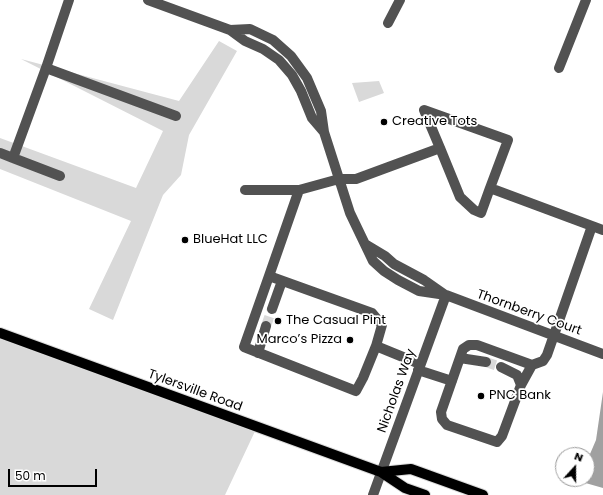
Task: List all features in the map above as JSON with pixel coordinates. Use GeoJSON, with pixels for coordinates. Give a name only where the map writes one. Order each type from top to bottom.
{"type":"FeatureCollection","features":[{"type":"Feature","properties":{"kind":"main road","name":"Tylersville Road"},"geometry":{"type":"LineString","coordinates":[[0,333],[381,472],[405,488],[425,495]]}},
{"type":"Feature","properties":{"kind":"main road","name":"Tylersville Road"},"geometry":{"type":"LineString","coordinates":[[381,472],[411,469],[483,495]]}},
{"type":"Feature","properties":{"kind":"street"},"geometry":{"type":"LineString","coordinates":[[13,158],[69,0]]}},
{"type":"Feature","properties":{"kind":"street","name":"Thornberry Court"},"geometry":{"type":"LineString","coordinates":[[148,0],[230,30],[250,29],[273,40],[291,56],[307,78],[321,111],[324,132],[350,213],[373,261],[384,271],[419,291],[446,295],[603,354]]}},
{"type":"Feature","properties":{"kind":"street"},"geometry":{"type":"LineString","coordinates":[[388,23],[400,0]]}},
{"type":"Feature","properties":{"kind":"street"},"geometry":{"type":"LineString","coordinates":[[559,68],[586,0]]}},
{"type":"Feature","properties":{"kind":"street"},"geometry":{"type":"LineString","coordinates":[[46,68],[176,116]]}},
{"type":"Feature","properties":{"kind":"street"},"geometry":{"type":"LineString","coordinates":[[424,110],[508,140],[481,213],[474,210],[460,197],[440,148],[424,110]]}},
{"type":"Feature","properties":{"kind":"street"},"geometry":{"type":"LineString","coordinates":[[245,190],[299,190],[339,179],[356,179],[440,148]]}},
{"type":"Feature","properties":{"kind":"street"},"geometry":{"type":"LineString","coordinates":[[0,153],[60,176]]}},
{"type":"Feature","properties":{"kind":"street"},"geometry":{"type":"LineString","coordinates":[[490,188],[603,230]]}},
{"type":"Feature","properties":{"kind":"street"},"geometry":{"type":"LineString","coordinates":[[270,276],[372,313],[382,325],[376,346],[356,391],[244,347],[299,190]]}},
{"type":"Feature","properties":{"kind":"street"},"geometry":{"type":"LineString","coordinates":[[532,366],[477,345],[469,345],[463,349],[441,412],[442,419],[447,425],[497,442],[502,436],[521,384],[532,366],[543,361],[548,355],[592,226]]}},
{"type":"Feature","properties":{"kind":"street"},"geometry":{"type":"LineString","coordinates":[[272,309],[282,281]]}},
{"type":"Feature","properties":{"kind":"street","name":"Nicholas Way"},"geometry":{"type":"LineString","coordinates":[[373,495],[446,295]]}},
{"type":"Feature","properties":{"kind":"street"},"geometry":{"type":"LineString","coordinates":[[258,353],[266,326]]}},
{"type":"Feature","properties":{"kind":"street"},"geometry":{"type":"LineString","coordinates":[[376,346],[452,381]]}},
{"type":"Feature","properties":{"kind":"street"},"geometry":{"type":"LineString","coordinates":[[460,358],[486,362]]}},
{"type":"Feature","properties":{"kind":"street"},"geometry":{"type":"LineString","coordinates":[[501,367],[517,375],[521,384]]}},
{"type":"Feature","properties":{"kind":"shaded area"},"geometry":{"type":"Polygon","coordinates":[[[219,41],[237,51],[189,135],[181,175],[163,195],[113,320],[89,309],[131,221],[0,169],[0,138],[136,188],[163,131],[21,59],[179,101],[219,41]]]}},
{"type":"Feature","properties":{"kind":"shaded area"},"geometry":{"type":"Polygon","coordinates":[[[379,81],[384,93],[359,102],[352,83],[379,81]]]}},
{"type":"Feature","properties":{"kind":"shaded area"},"geometry":{"type":"Polygon","coordinates":[[[0,333],[257,427],[225,495],[0,495],[0,333]]]}},
{"type":"Feature","properties":{"kind":"shaded area"},"geometry":{"type":"Polygon","coordinates":[[[603,392],[603,488],[595,486],[595,447],[593,447],[596,440],[603,392]]]}},
{"type":"Feature","properties":{"kind":"tunnel"},"geometry":{"type":"LineString","coordinates":[[266,326],[272,309]]}},
{"type":"Feature","properties":{"kind":"tunnel"},"geometry":{"type":"LineString","coordinates":[[486,362],[501,367]]}},
{"type":"Feature","properties":{"kind":"place","name":"Creative Tots"},"geometry":{"type":"Point","coordinates":[384,122]}},
{"type":"Feature","properties":{"kind":"place","name":"BlueHat LLC"},"geometry":{"type":"Point","coordinates":[185,240]}},
{"type":"Feature","properties":{"kind":"place","name":"The Casual Pint"},"geometry":{"type":"Point","coordinates":[278,321]}},
{"type":"Feature","properties":{"kind":"place","name":"Marco’s Pizza"},"geometry":{"type":"Point","coordinates":[350,340]}},
{"type":"Feature","properties":{"kind":"place","name":"PNC Bank"},"geometry":{"type":"Point","coordinates":[481,396]}}]}
